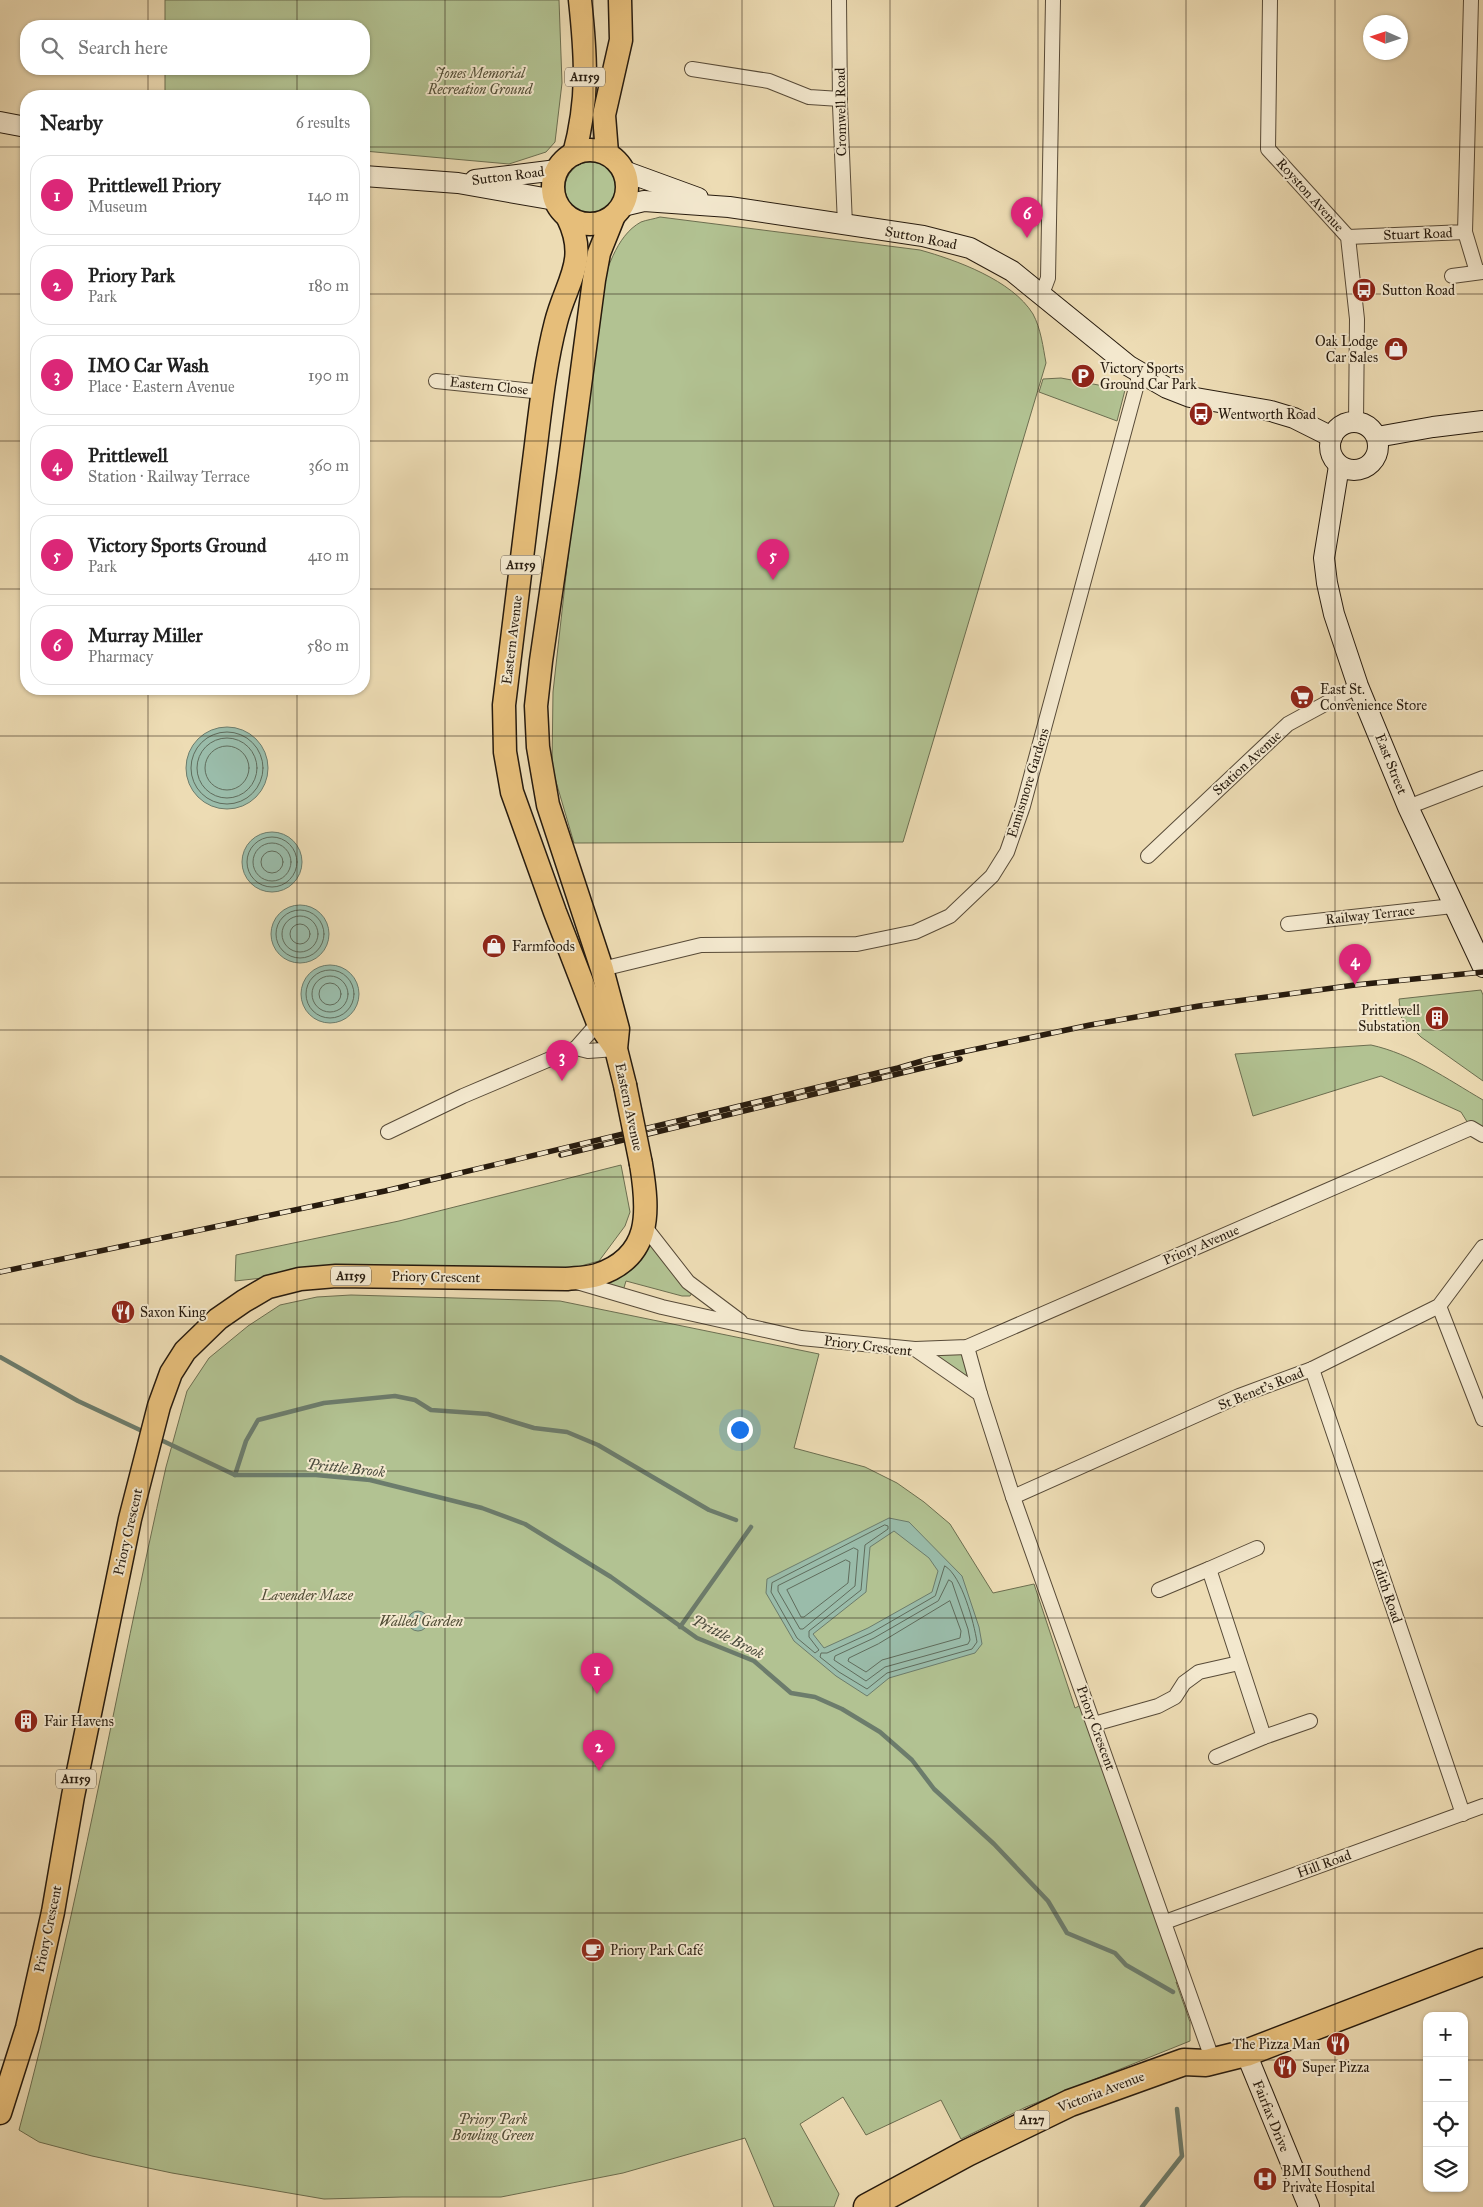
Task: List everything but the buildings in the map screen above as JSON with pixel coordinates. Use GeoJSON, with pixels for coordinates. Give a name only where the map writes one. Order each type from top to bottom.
{"type":"FeatureCollection","features":[{"type":"Feature","properties":{"kind":"highway","name":"Victoria Avenue"},"geometry":{"type":"LineString","coordinates":[[867,2207],[975,2149],[1070,2103],[1184,2062],[1210,2062],[1246,2053],[1483,1962]]}},
{"type":"Feature","properties":{"kind":"highway","name":"Victoria Avenue"},"geometry":{"type":"LineString","coordinates":[[903,2207],[1030,2139],[1091,2113],[1189,2076],[1210,2062]]}},
{"type":"Feature","properties":{"kind":"main road","name":"A1159"},"geometry":{"type":"LineString","coordinates":[[574,154],[582,122],[585,94],[586,48],[580,0]]}},
{"type":"Feature","properties":{"kind":"main road","name":"A1159"},"geometry":{"type":"LineString","coordinates":[[607,153],[604,114],[621,40],[620,0]]}},
{"type":"Feature","properties":{"kind":"main road"},"geometry":{"type":"LineString","coordinates":[[555,200],[553,190],[557,170],[574,154],[590,150],[607,153],[620,164],[624,171]]}},
{"type":"Feature","properties":{"kind":"main road","name":"Eastern Avenue"},"geometry":{"type":"LineString","coordinates":[[624,171],[628,182],[628,195],[599,253],[594,280],[536,706],[538,747],[548,805],[602,969],[618,1029],[616,1049],[641,1164]]}},
{"type":"Feature","properties":{"kind":"main road","name":"Eastern Avenue"},"geometry":{"type":"LineString","coordinates":[[555,200],[568,218],[576,234],[577,252],[573,278],[556,322],[543,392],[504,705],[505,752],[512,792],[555,912],[598,1023],[616,1049]]}},
{"type":"Feature","properties":{"kind":"main road"},"geometry":{"type":"LineString","coordinates":[[568,218],[579,223],[591,225],[603,223],[618,212]]}},
{"type":"Feature","properties":{"kind":"main road","name":"Priory Crescent"},"geometry":{"type":"LineString","coordinates":[[0,2113],[26,2028],[53,1912],[73,1796],[130,1518],[159,1406],[171,1373],[185,1351],[218,1319],[244,1300],[268,1287],[300,1279],[336,1276],[567,1279],[596,1276],[617,1266],[632,1253],[645,1227],[646,1195],[641,1164]]}},
{"type":"Feature","properties":{"kind":"street","name":"Cromwell Road"},"geometry":{"type":"LineString","coordinates":[[839,0],[844,225]]}},
{"type":"Feature","properties":{"kind":"street"},"geometry":{"type":"LineString","coordinates":[[1042,294],[1048,278],[1052,0]]}},
{"type":"Feature","properties":{"kind":"street","name":"Royston Avenue"},"geometry":{"type":"LineString","coordinates":[[1270,0],[1268,149],[1348,237],[1357,319],[1356,422]]}},
{"type":"Feature","properties":{"kind":"street","name":"Stuart Road"},"geometry":{"type":"LineString","coordinates":[[1348,237],[1465,232],[1471,0]]}},
{"type":"Feature","properties":{"kind":"street"},"geometry":{"type":"LineString","coordinates":[[692,69],[769,80],[809,97],[840,99]]}},
{"type":"Feature","properties":{"kind":"street"},"geometry":{"type":"LineString","coordinates":[[0,122],[20,126]]}},
{"type":"Feature","properties":{"kind":"street","name":"Sutton Road"},"geometry":{"type":"LineString","coordinates":[[458,183],[557,170]]}},
{"type":"Feature","properties":{"kind":"street","name":"Sutton Road"},"geometry":{"type":"LineString","coordinates":[[624,171],[729,208]]}},
{"type":"Feature","properties":{"kind":"street","name":"Sutton Road"},"geometry":{"type":"LineString","coordinates":[[370,176],[458,183],[555,200]]}},
{"type":"Feature","properties":{"kind":"street","name":"Sutton Road"},"geometry":{"type":"LineString","coordinates":[[618,212],[644,201],[729,208],[932,238],[970,248],[1012,271],[1140,374],[1190,397],[1271,411],[1294,418],[1332,436]]}},
{"type":"Feature","properties":{"kind":"street"},"geometry":{"type":"LineString","coordinates":[[1452,276],[1480,272],[1465,232]]}},
{"type":"Feature","properties":{"kind":"street","name":"Ennismore Gardens"},"geometry":{"type":"LineString","coordinates":[[602,969],[701,944],[857,944],[915,932],[950,916],[992,876],[1007,852],[1023,806],[1140,374]]}},
{"type":"Feature","properties":{"kind":"street","name":"Eastern Close"},"geometry":{"type":"LineString","coordinates":[[436,381],[543,392]]}},
{"type":"Feature","properties":{"kind":"street"},"geometry":{"type":"LineString","coordinates":[[1377,437],[1433,427],[1483,421]]}},
{"type":"Feature","properties":{"kind":"street"},"geometry":{"type":"LineString","coordinates":[[1356,422],[1369,427],[1377,437],[1379,447],[1377,456],[1371,464],[1363,469],[1355,471],[1346,470],[1339,466],[1330,452],[1332,436],[1342,425],[1356,422]]}},
{"type":"Feature","properties":{"kind":"street","name":"East Street"},"geometry":{"type":"LineString","coordinates":[[1339,466],[1324,558],[1334,614],[1358,686],[1408,807],[1483,967]]}},
{"type":"Feature","properties":{"kind":"street","name":"East Street"},"geometry":{"type":"LineString","coordinates":[[1330,523],[1363,469]]}},
{"type":"Feature","properties":{"kind":"street","name":"Station Avenue"},"geometry":{"type":"LineString","coordinates":[[1148,856],[1288,724],[1358,686]]}},
{"type":"Feature","properties":{"kind":"street"},"geometry":{"type":"LineString","coordinates":[[1408,807],[1483,778]]}},
{"type":"Feature","properties":{"kind":"street","name":"Railway Terrace"},"geometry":{"type":"LineString","coordinates":[[1288,924],[1453,906]]}},
{"type":"Feature","properties":{"kind":"street"},"geometry":{"type":"LineString","coordinates":[[388,1132],[463,1096],[576,1048],[598,1023]]}},
{"type":"Feature","properties":{"kind":"street"},"geometry":{"type":"LineString","coordinates":[[576,1048],[588,1051],[616,1049]]}},
{"type":"Feature","properties":{"kind":"street","name":"Priory Avenue"},"geometry":{"type":"LineString","coordinates":[[915,1349],[967,1346],[1471,1128],[1483,1135]]}},
{"type":"Feature","properties":{"kind":"street","name":"Priory Crescent"},"geometry":{"type":"LineString","coordinates":[[645,1227],[688,1282],[745,1324]]}},
{"type":"Feature","properties":{"kind":"street","name":"St Benet's Road"},"geometry":{"type":"LineString","coordinates":[[1013,1497],[1239,1396],[1312,1369],[1439,1306],[1483,1247]]}},
{"type":"Feature","properties":{"kind":"street","name":"Priory Crescent"},"geometry":{"type":"LineString","coordinates":[[567,1279],[662,1306],[801,1338],[915,1349],[980,1394]]}},
{"type":"Feature","properties":{"kind":"street"},"geometry":{"type":"LineString","coordinates":[[1439,1306],[1483,1419]]}},
{"type":"Feature","properties":{"kind":"street","name":"Priory Crescent"},"geometry":{"type":"LineString","coordinates":[[967,1346],[980,1394],[1013,1497],[1165,1922],[1210,2062]]}},
{"type":"Feature","properties":{"kind":"street","name":"Edith Road"},"geometry":{"type":"LineString","coordinates":[[1312,1369],[1463,1814]]}},
{"type":"Feature","properties":{"kind":"street"},"geometry":{"type":"LineString","coordinates":[[1159,1590],[1257,1548]]}},
{"type":"Feature","properties":{"kind":"street"},"geometry":{"type":"LineString","coordinates":[[1209,1569],[1264,1737]]}},
{"type":"Feature","properties":{"kind":"street"},"geometry":{"type":"LineString","coordinates":[[1094,1724],[1158,1706],[1175,1697],[1184,1683],[1199,1672],[1239,1663]]}},
{"type":"Feature","properties":{"kind":"street"},"geometry":{"type":"LineString","coordinates":[[1216,1757],[1264,1737],[1310,1721]]}},
{"type":"Feature","properties":{"kind":"street","name":"Hill Road"},"geometry":{"type":"LineString","coordinates":[[1165,1922],[1483,1806]]}},
{"type":"Feature","properties":{"kind":"street","name":"Fairfax Drive"},"geometry":{"type":"LineString","coordinates":[[1246,2053],[1309,2207]]}},
{"type":"Feature","properties":{"kind":"green space","name":"Jones Memorial Recreation Ground"},"geometry":{"type":"Polygon","coordinates":[[[165,0],[559,0],[562,83],[555,142],[546,152],[509,164],[370,152],[370,90],[165,90],[165,75],[370,75],[370,20],[165,20],[165,0]]]}},
{"type":"Feature","properties":{"kind":"green space"},"geometry":{"type":"Polygon","coordinates":[[[586,162],[596,162],[610,169],[617,183],[617,193],[610,207],[596,214],[586,214],[576,210],[569,203],[565,193],[565,183],[569,173],[576,166],[586,162]]]}},
{"type":"Feature","properties":{"kind":"green space"},"geometry":{"type":"Polygon","coordinates":[[[660,217],[920,250],[950,259],[998,281],[1024,302],[1036,320],[1046,363],[903,842],[574,843],[552,768],[553,692],[597,297],[608,266],[625,236],[641,222],[660,217]]]}},
{"type":"Feature","properties":{"kind":"green space"},"geometry":{"type":"Polygon","coordinates":[[[1061,378],[1125,390],[1117,421],[1039,392],[1043,379],[1061,378]]]}},
{"type":"Feature","properties":{"kind":"green space"},"geometry":{"type":"Polygon","coordinates":[[[1481,990],[1483,995],[1483,1081],[1421,1037],[1401,1017],[1399,999],[1481,990]]]}},
{"type":"Feature","properties":{"kind":"green space"},"geometry":{"type":"Polygon","coordinates":[[[1371,1045],[1401,1054],[1483,1100],[1483,1135],[1471,1128],[1461,1112],[1381,1076],[1253,1116],[1235,1054],[1371,1045]]]}},
{"type":"Feature","properties":{"kind":"green space"},"geometry":{"type":"Polygon","coordinates":[[[621,1165],[630,1212],[625,1226],[599,1261],[566,1270],[336,1270],[235,1281],[236,1255],[399,1221],[621,1165]]]}},
{"type":"Feature","properties":{"kind":"green space"},"geometry":{"type":"Polygon","coordinates":[[[648,1242],[692,1293],[690,1296],[682,1296],[626,1281],[623,1291],[592,1285],[648,1242]]]}},
{"type":"Feature","properties":{"kind":"green space"},"geometry":{"type":"Polygon","coordinates":[[[351,1295],[560,1301],[819,1354],[794,1448],[865,1467],[897,1483],[924,1502],[950,1524],[993,1593],[1034,1584],[1075,1708],[1081,1705],[1181,1985],[1176,1982],[1190,2022],[1190,2041],[1026,2107],[961,2139],[941,2100],[866,2135],[843,2097],[800,2124],[839,2194],[834,2207],[774,2207],[745,2138],[623,2173],[501,2197],[324,2199],[172,2173],[92,2156],[39,2142],[19,2130],[60,1966],[166,1467],[187,1391],[209,1358],[248,1326],[280,1305],[317,1297],[351,1295]]]}},
{"type":"Feature","properties":{"kind":"green space"},"geometry":{"type":"Polygon","coordinates":[[[967,1347],[980,1394],[915,1349],[967,1347]]]}},
{"type":"Feature","properties":{"kind":"water"},"geometry":{"type":"Polygon","coordinates":[[[227,727],[243,730],[256,739],[265,752],[268,768],[265,784],[256,797],[243,806],[227,809],[211,806],[198,797],[189,784],[186,768],[189,752],[198,739],[211,730],[227,727]]]}},
{"type":"Feature","properties":{"kind":"water"},"geometry":{"type":"Polygon","coordinates":[[[266,832],[278,832],[289,837],[297,845],[302,856],[300,874],[289,887],[278,892],[266,892],[255,887],[247,879],[242,868],[242,856],[247,845],[255,837],[266,832]]]}},
{"type":"Feature","properties":{"kind":"water"},"geometry":{"type":"Polygon","coordinates":[[[294,905],[306,905],[321,913],[329,928],[329,940],[321,955],[306,963],[294,963],[279,955],[271,940],[271,928],[279,913],[294,905]]]}},
{"type":"Feature","properties":{"kind":"water"},"geometry":{"type":"Polygon","coordinates":[[[324,965],[336,965],[346,969],[355,978],[359,1000],[351,1015],[336,1023],[324,1023],[314,1019],[305,1010],[301,1000],[301,988],[305,978],[314,969],[324,965]]]}},
{"type":"Feature","properties":{"kind":"water"},"geometry":{"type":"Polygon","coordinates":[[[889,1518],[909,1522],[962,1576],[979,1627],[982,1644],[975,1653],[889,1678],[867,1696],[836,1676],[794,1641],[766,1593],[767,1579],[889,1518]],[[894,1531],[870,1547],[866,1592],[813,1634],[824,1648],[868,1628],[932,1592],[938,1571],[929,1558],[894,1531]]]}},
{"type":"Feature","properties":{"kind":"water"},"geometry":{"type":"Polygon","coordinates":[[[418,1611],[425,1614],[428,1621],[425,1628],[418,1631],[411,1628],[408,1621],[411,1614],[418,1611]]]}},
{"type":"Feature","properties":{"kind":"waterway","name":"Prittle Brook"},"geometry":{"type":"LineString","coordinates":[[0,1357],[78,1401],[140,1430]]}},
{"type":"Feature","properties":{"kind":"waterway"},"geometry":{"type":"LineString","coordinates":[[235,1475],[246,1441],[258,1420],[324,1403],[395,1396],[415,1400],[431,1410],[488,1414],[534,1428],[567,1432],[598,1445],[709,1510],[736,1520]]}},
{"type":"Feature","properties":{"kind":"waterway","name":"Prittle Brook"},"geometry":{"type":"LineString","coordinates":[[163,1441],[235,1475],[316,1475],[370,1480],[482,1508],[525,1524],[611,1577],[697,1638],[754,1661],[791,1693],[815,1697],[842,1709],[880,1732],[912,1760],[934,1789],[994,1844],[1048,1901],[1067,1933],[1115,1953],[1126,1965],[1173,1992]]}},
{"type":"Feature","properties":{"kind":"waterway"},"geometry":{"type":"LineString","coordinates":[[680,1627],[751,1527]]}},
{"type":"Feature","properties":{"kind":"waterway","name":"Prittle Brook"},"geometry":{"type":"LineString","coordinates":[[1142,2207],[1182,2156],[1177,2109]]}},
{"type":"Feature","properties":{"kind":"railway"},"geometry":{"type":"LineString","coordinates":[[0,1272],[385,1191],[929,1059],[1090,1025],[1199,1006],[1355,985],[1483,972]]}},
{"type":"Feature","properties":{"kind":"railway"},"geometry":{"type":"LineString","coordinates":[[561,1155],[960,1059]]}},
{"type":"Feature","properties":{"kind":"place","name":"Murray Miller"},"geometry":{"type":"Point","coordinates":[1027,238]}},
{"type":"Feature","properties":{"kind":"place","name":"Sutton Road"},"geometry":{"type":"Point","coordinates":[1364,290]}},
{"type":"Feature","properties":{"kind":"place","name":"Oak Lodge Car Sales"},"geometry":{"type":"Point","coordinates":[1396,349]}},
{"type":"Feature","properties":{"kind":"place","name":"Victory Sports Ground Car Park"},"geometry":{"type":"Point","coordinates":[1083,376]}},
{"type":"Feature","properties":{"kind":"place","name":"Wentworth Road"},"geometry":{"type":"Point","coordinates":[1201,414]}},
{"type":"Feature","properties":{"kind":"place","name":"Victory Sports Ground"},"geometry":{"type":"Point","coordinates":[773,580]}},
{"type":"Feature","properties":{"kind":"place","name":"East St. Convenience Store"},"geometry":{"type":"Point","coordinates":[1302,697]}},
{"type":"Feature","properties":{"kind":"place","name":"Farmfoods"},"geometry":{"type":"Point","coordinates":[494,946]}},
{"type":"Feature","properties":{"kind":"place","name":"Prittlewell"},"geometry":{"type":"Point","coordinates":[1355,985]}},
{"type":"Feature","properties":{"kind":"place","name":"Prittlewell Substation"},"geometry":{"type":"Point","coordinates":[1437,1018]}},
{"type":"Feature","properties":{"kind":"place","name":"IMO Car Wash"},"geometry":{"type":"Point","coordinates":[562,1081]}},
{"type":"Feature","properties":{"kind":"place","name":"Saxon King"},"geometry":{"type":"Point","coordinates":[123,1312]}},
{"type":"Feature","properties":{"kind":"place","name":"Prittlewell Priory"},"geometry":{"type":"Point","coordinates":[597,1694]}},
{"type":"Feature","properties":{"kind":"place","name":"Fair Havens"},"geometry":{"type":"Point","coordinates":[26,1721]}},
{"type":"Feature","properties":{"kind":"place","name":"Priory Park"},"geometry":{"type":"Point","coordinates":[599,1771]}},
{"type":"Feature","properties":{"kind":"place","name":"Priory Park Café"},"geometry":{"type":"Point","coordinates":[593,1950]}},
{"type":"Feature","properties":{"kind":"place","name":"The Pizza Man"},"geometry":{"type":"Point","coordinates":[1338,2044]}},
{"type":"Feature","properties":{"kind":"place","name":"Super Pizza"},"geometry":{"type":"Point","coordinates":[1285,2067]}},
{"type":"Feature","properties":{"kind":"place","name":"BMI Southend Private Hospital"},"geometry":{"type":"Point","coordinates":[1265,2179]}},
{"type":"Feature","properties":{"kind":"park label","name":"Lavender Maze"},"geometry":{"type":"Point","coordinates":[307,1595]}},
{"type":"Feature","properties":{"kind":"park label","name":"Walled Garden"},"geometry":{"type":"Point","coordinates":[421,1621]}},
{"type":"Feature","properties":{"kind":"park label","name":"Priory Park Bowling Green"},"geometry":{"type":"Point","coordinates":[493,2128]}}]}
